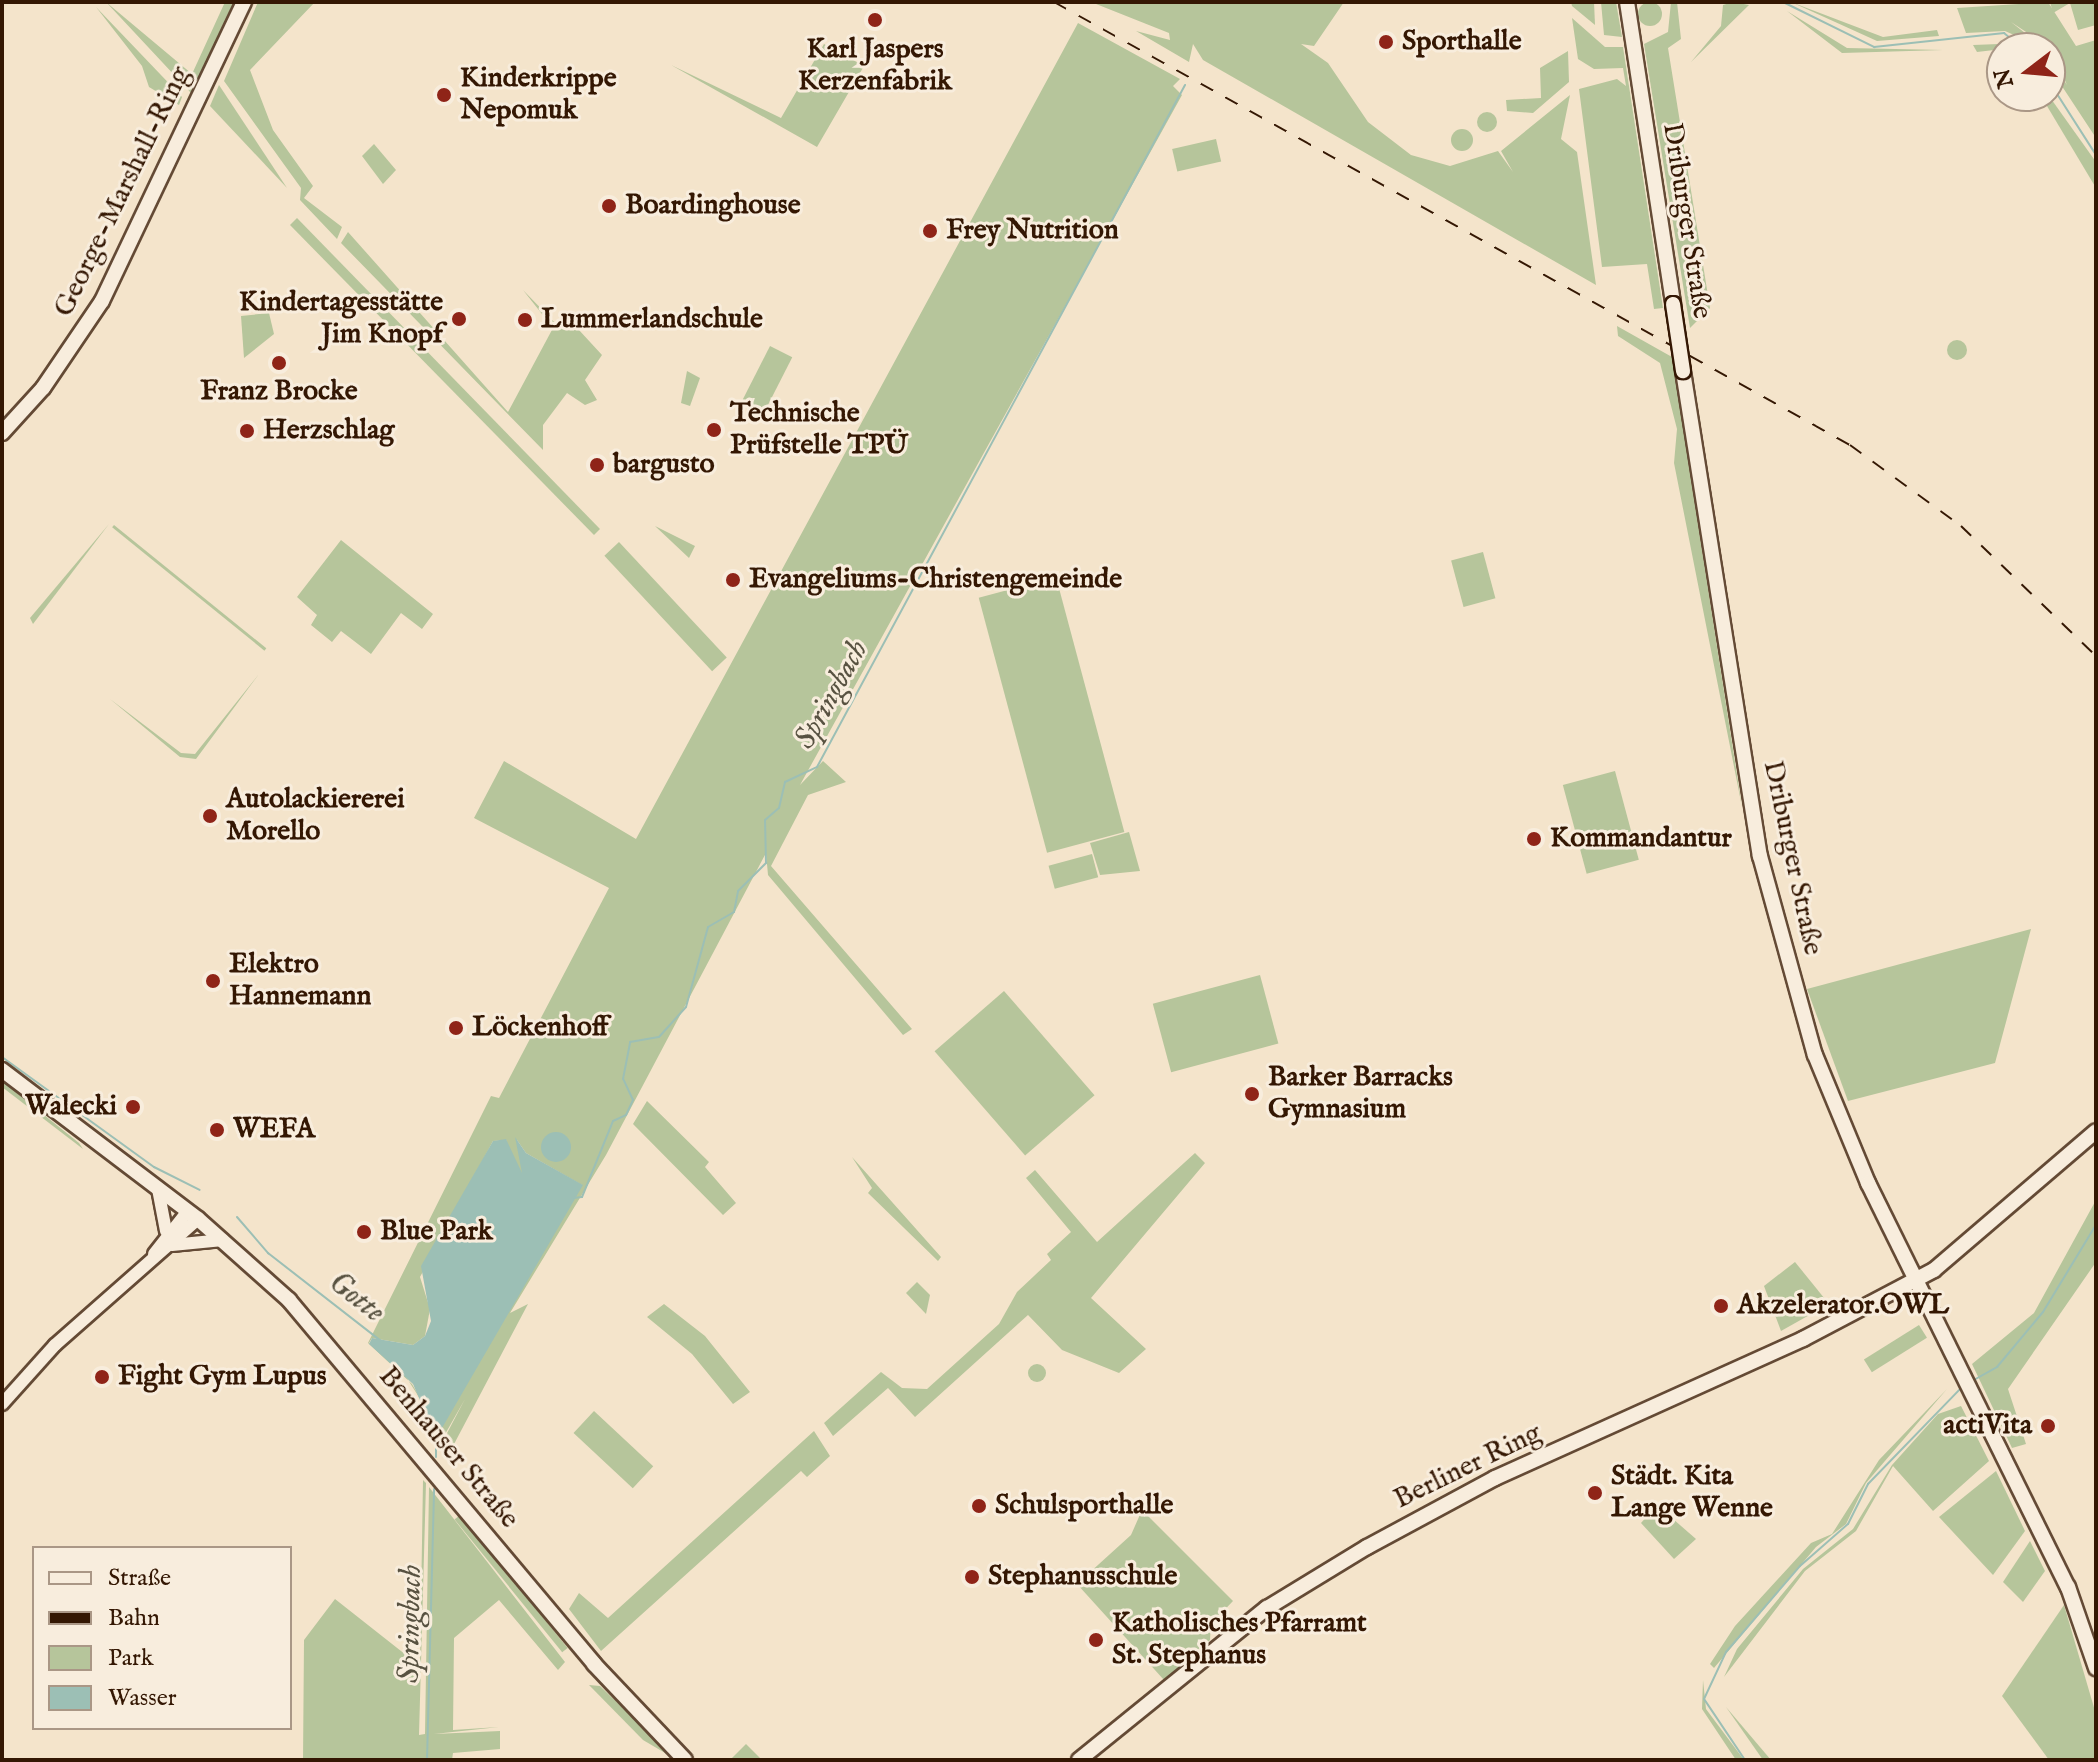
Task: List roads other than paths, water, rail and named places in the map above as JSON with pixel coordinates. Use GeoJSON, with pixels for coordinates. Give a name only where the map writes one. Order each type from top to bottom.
{"type":"FeatureCollection","features":[{"type":"Feature","properties":{"kind":"main road","name":"George-Marshall-Ring"},"geometry":{"type":"LineString","coordinates":[[2,433],[43,388],[102,301],[244,2]]}},
{"type":"Feature","properties":{"kind":"main road","name":"Driburger Straße"},"geometry":{"type":"LineString","coordinates":[[1627,2],[1683,371],[1774,917],[1815,1055],[1916,1281],[2068,1587],[2096,1668]]}},
{"type":"Feature","properties":{"kind":"main road","name":"Benhauser Straße"},"geometry":{"type":"LineString","coordinates":[[2,1070],[193,1215],[310,1324],[594,1664],[685,1760]]}},
{"type":"Feature","properties":{"kind":"main road","name":"Berliner Ring"},"geometry":{"type":"LineString","coordinates":[[1079,1760],[1267,1608],[1367,1547],[1495,1478],[1916,1281],[2096,1131]]}},
{"type":"Feature","properties":{"kind":"street"},"geometry":{"type":"LineString","coordinates":[[158,1189],[166,1231]]}},
{"type":"Feature","properties":{"kind":"street"},"geometry":{"type":"LineString","coordinates":[[154,1254],[166,1231],[193,1215]]}},
{"type":"Feature","properties":{"kind":"street"},"geometry":{"type":"LineString","coordinates":[[169,1246],[193,1215]]}},
{"type":"Feature","properties":{"kind":"street"},"geometry":{"type":"LineString","coordinates":[[2,1404],[154,1254],[169,1246],[223,1240]]}},
{"type":"Feature","properties":{"kind":"water"},"geometry":{"type":"Polygon","coordinates":[[[556,1132],[562,1133],[570,1141],[570,1153],[562,1161],[556,1162],[550,1161],[542,1153],[541,1147],[542,1141],[550,1133],[556,1132]]]}},
{"type":"Feature","properties":{"kind":"water"},"geometry":{"type":"Polygon","coordinates":[[[515,1137],[526,1153],[583,1185],[442,1428],[431,1426],[413,1384],[369,1344],[372,1338],[413,1345],[425,1336],[431,1321],[421,1266],[493,1141],[506,1139],[522,1173],[515,1137]]]}},
{"type":"Feature","properties":{"kind":"waterway"},"geometry":{"type":"LineString","coordinates":[[1783,2],[1874,47],[1986,35]]}},
{"type":"Feature","properties":{"kind":"waterway","name":"Springbach"},"geometry":{"type":"LineString","coordinates":[[573,1198],[582,1197],[613,1121],[626,1115],[633,1100],[623,1079],[630,1042],[659,1037],[686,1007],[708,927],[734,912],[738,891],[766,863],[765,820],[779,808],[785,782],[817,767],[1185,85]]}},
{"type":"Feature","properties":{"kind":"waterway"},"geometry":{"type":"LineString","coordinates":[[2066,108],[2096,155]]}},
{"type":"Feature","properties":{"kind":"waterway","name":"Gotte"},"geometry":{"type":"LineString","coordinates":[[2,1057],[154,1167],[200,1190]]}},
{"type":"Feature","properties":{"kind":"waterway","name":"Gotte"},"geometry":{"type":"LineString","coordinates":[[237,1217],[268,1253],[381,1341]]}},
{"type":"Feature","properties":{"kind":"waterway"},"geometry":{"type":"LineString","coordinates":[[1972,1381],[1997,1367],[2043,1312],[2096,1225]]}},
{"type":"Feature","properties":{"kind":"waterway"},"geometry":{"type":"LineString","coordinates":[[1745,1760],[1704,1699],[1726,1652],[1800,1566],[1848,1524],[1868,1484],[1963,1386]]}},
{"type":"Feature","properties":{"kind":"waterway","name":"Springbach"},"geometry":{"type":"LineString","coordinates":[[436,1446],[436,1457]]}},
{"type":"Feature","properties":{"kind":"waterway","name":"Springbach"},"geometry":{"type":"LineString","coordinates":[[427,1760],[434,1489]]}},
{"type":"Feature","properties":{"kind":"railway"},"geometry":{"type":"LineString","coordinates":[[1054,2],[1850,445],[1961,526],[2096,656]]}},
{"type":"Feature","properties":{"kind":"place","name":"Karl Jaspers Kerzenfabrik"},"geometry":{"type":"Point","coordinates":[875,20]}},
{"type":"Feature","properties":{"kind":"place","name":"Sporthalle"},"geometry":{"type":"Point","coordinates":[1386,42]}},
{"type":"Feature","properties":{"kind":"place","name":"Kinderkrippe Nepomuk"},"geometry":{"type":"Point","coordinates":[444,95]}},
{"type":"Feature","properties":{"kind":"place","name":"Boardinghouse"},"geometry":{"type":"Point","coordinates":[609,206]}},
{"type":"Feature","properties":{"kind":"place","name":"Frey Nutrition"},"geometry":{"type":"Point","coordinates":[930,231]}},
{"type":"Feature","properties":{"kind":"place","name":"Kindertagesstätte Jim Knopf"},"geometry":{"type":"Point","coordinates":[459,319]}},
{"type":"Feature","properties":{"kind":"place","name":"Lummerlandschule"},"geometry":{"type":"Point","coordinates":[525,320]}},
{"type":"Feature","properties":{"kind":"place","name":"Franz Brocke"},"geometry":{"type":"Point","coordinates":[279,363]}},
{"type":"Feature","properties":{"kind":"place","name":"Technische Prüfstelle TPÜ"},"geometry":{"type":"Point","coordinates":[714,430]}},
{"type":"Feature","properties":{"kind":"place","name":"Herzschlag"},"geometry":{"type":"Point","coordinates":[247,431]}},
{"type":"Feature","properties":{"kind":"place","name":"bargusto"},"geometry":{"type":"Point","coordinates":[597,465]}},
{"type":"Feature","properties":{"kind":"place","name":"Evangeliums-Christengemeinde"},"geometry":{"type":"Point","coordinates":[733,580]}},
{"type":"Feature","properties":{"kind":"place","name":"Autolackiererei Morello"},"geometry":{"type":"Point","coordinates":[210,816]}},
{"type":"Feature","properties":{"kind":"place","name":"Kommandantur"},"geometry":{"type":"Point","coordinates":[1534,839]}},
{"type":"Feature","properties":{"kind":"place","name":"Elektro Hannemann"},"geometry":{"type":"Point","coordinates":[213,981]}},
{"type":"Feature","properties":{"kind":"place","name":"Löckenhoff"},"geometry":{"type":"Point","coordinates":[456,1028]}},
{"type":"Feature","properties":{"kind":"place","name":"Barker Barracks Gymnasium"},"geometry":{"type":"Point","coordinates":[1252,1094]}},
{"type":"Feature","properties":{"kind":"place","name":"Walecki"},"geometry":{"type":"Point","coordinates":[133,1107]}},
{"type":"Feature","properties":{"kind":"place","name":"WEFA"},"geometry":{"type":"Point","coordinates":[217,1130]}},
{"type":"Feature","properties":{"kind":"place","name":"Blue Park"},"geometry":{"type":"Point","coordinates":[364,1232]}},
{"type":"Feature","properties":{"kind":"place","name":"Akzelerator.OWL"},"geometry":{"type":"Point","coordinates":[1721,1306]}},
{"type":"Feature","properties":{"kind":"place","name":"Fight Gym Lupus"},"geometry":{"type":"Point","coordinates":[102,1377]}},
{"type":"Feature","properties":{"kind":"place","name":"actiVita"},"geometry":{"type":"Point","coordinates":[2048,1426]}},
{"type":"Feature","properties":{"kind":"place","name":"Städt. Kita Lange Wenne"},"geometry":{"type":"Point","coordinates":[1595,1493]}},
{"type":"Feature","properties":{"kind":"place","name":"Schulsporthalle"},"geometry":{"type":"Point","coordinates":[979,1506]}},
{"type":"Feature","properties":{"kind":"place","name":"Stephanusschule"},"geometry":{"type":"Point","coordinates":[972,1577]}},
{"type":"Feature","properties":{"kind":"place","name":"Katholisches Pfarramt St. Stephanus"},"geometry":{"type":"Point","coordinates":[1096,1640]}}]}
